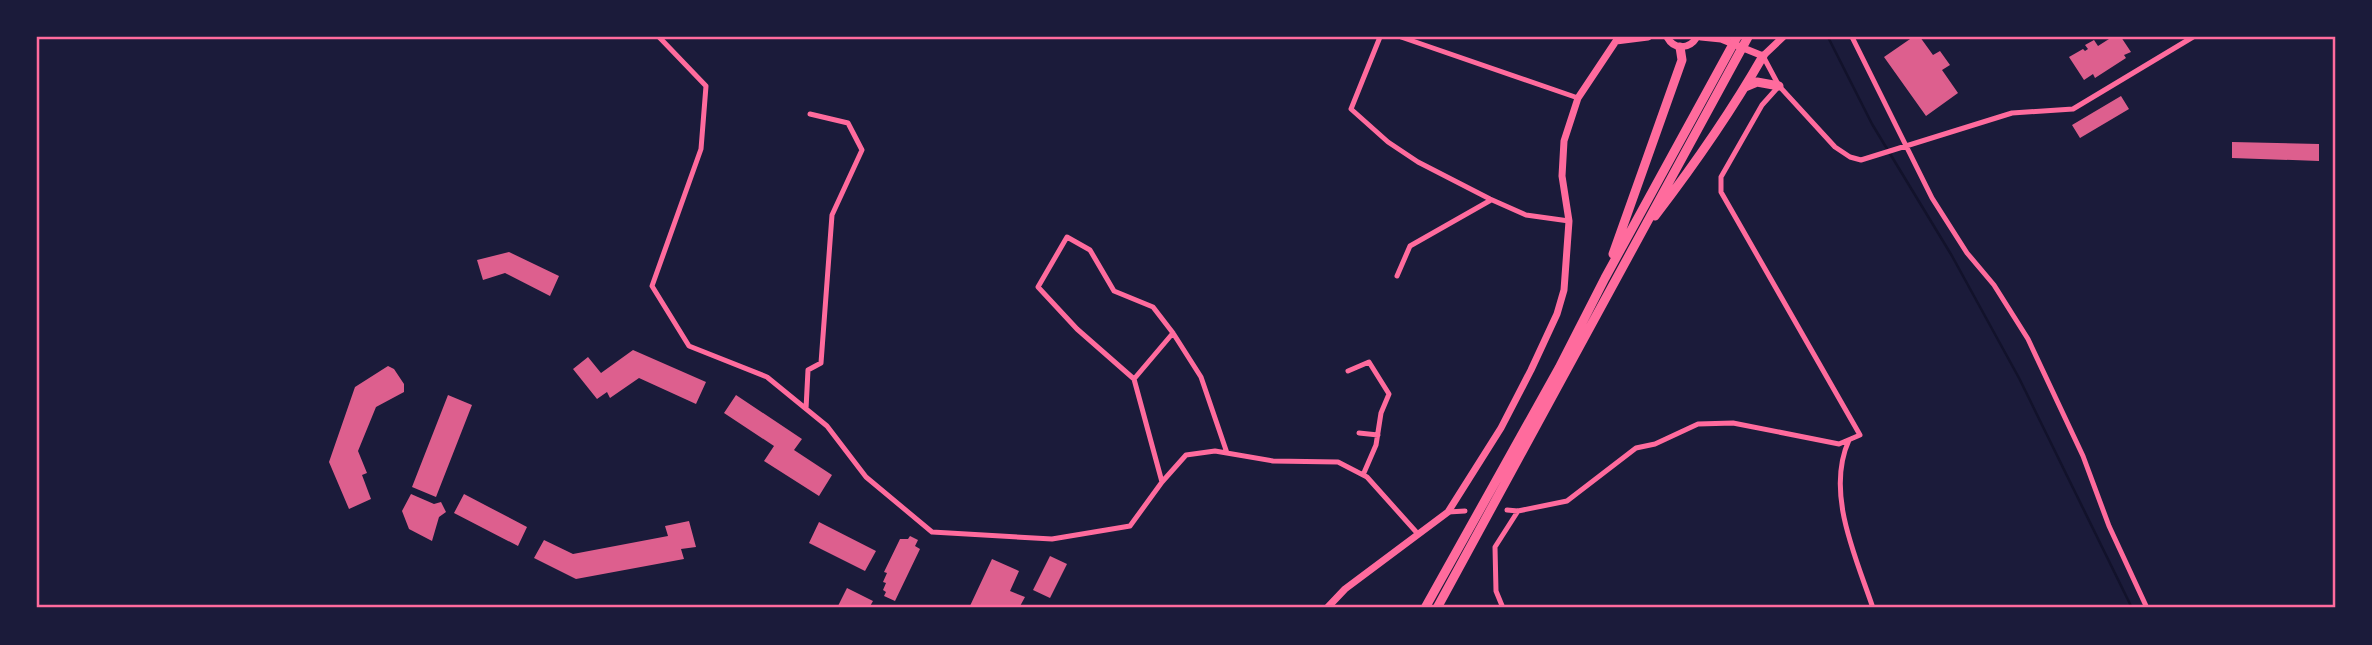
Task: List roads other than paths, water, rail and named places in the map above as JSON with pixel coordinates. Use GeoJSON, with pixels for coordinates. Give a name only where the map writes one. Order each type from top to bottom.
{"type":"FeatureCollection","features":[{"type":"Feature","properties":{"kind":"main road"},"geometry":{"type":"LineString","coordinates":[[1437,608],[1635,243],[1733,55],[1737,37]]}},
{"type":"Feature","properties":{"kind":"main road"},"geometry":{"type":"LineString","coordinates":[[1425,608],[1559,368],[1605,278],[1733,55],[1748,37]]}},
{"type":"Feature","properties":{"kind":"main road"},"geometry":{"type":"LineString","coordinates":[[1605,278],[1682,60],[1680,47]]}},
{"type":"Feature","properties":{"kind":"main road"},"geometry":{"type":"LineString","coordinates":[[1635,243],[1686,176],[1763,56]]}},
{"type":"Feature","properties":{"kind":"main road"},"geometry":{"type":"LineString","coordinates":[[1745,87],[1757,82],[1779,86]]}},
{"type":"Feature","properties":{"kind":"street"},"geometry":{"type":"LineString","coordinates":[[659,37],[706,86],[701,149],[652,286],[689,346],[767,377],[827,426],[866,477],[932,532],[1052,539],[1130,526],[1162,482],[1186,455],[1215,451],[1273,461],[1338,462],[1363,475],[1418,534]]}},
{"type":"Feature","properties":{"kind":"street"},"geometry":{"type":"LineString","coordinates":[[1380,37],[1351,109],[1388,142],[1418,162],[1491,200],[1525,215],[1569,221]]}},
{"type":"Feature","properties":{"kind":"street"},"geometry":{"type":"LineString","coordinates":[[1401,37],[1422,40],[1578,97]]}},
{"type":"Feature","properties":{"kind":"street"},"geometry":{"type":"LineString","coordinates":[[1327,608],[1345,589],[1448,512],[1501,428],[1557,314],[1564,290],[1569,221],[1562,176],[1564,141],[1578,97],[1616,39],[1648,37]]}},
{"type":"Feature","properties":{"kind":"street"},"geometry":{"type":"LineString","coordinates":[[1667,37],[1671,43],[1680,47],[1691,45],[1699,37],[1721,39],[1763,56],[1779,86],[1835,147],[1850,157],[1861,159],[2012,113],[2073,109],[2193,37]]}},
{"type":"Feature","properties":{"kind":"street"},"geometry":{"type":"LineString","coordinates":[[1763,56],[1783,37]]}},
{"type":"Feature","properties":{"kind":"street"},"geometry":{"type":"LineString","coordinates":[[1852,37],[1932,198],[1966,253],[1994,285],[2028,338],[2083,456],[2109,526],[2147,608]]}},
{"type":"Feature","properties":{"kind":"street"},"geometry":{"type":"LineString","coordinates":[[1507,510],[1518,511],[1567,501],[1636,448],[1655,444],[1698,424],[1733,423],[1839,444],[1860,435],[1721,192],[1721,177],[1762,106],[1779,86]]}},
{"type":"Feature","properties":{"kind":"street"},"geometry":{"type":"LineString","coordinates":[[806,408],[807,370],[821,363],[832,215],[862,150],[848,123],[810,114]]}},
{"type":"Feature","properties":{"kind":"street"},"geometry":{"type":"LineString","coordinates":[[1397,276],[1410,246],[1491,200]]}},
{"type":"Feature","properties":{"kind":"street"},"geometry":{"type":"LineString","coordinates":[[1162,482],[1134,379],[1077,330],[1038,287],[1067,237],[1090,250],[1114,291],[1153,307],[1173,333],[1201,377],[1227,453]]}},
{"type":"Feature","properties":{"kind":"street"},"geometry":{"type":"LineString","coordinates":[[1134,379],[1173,333]]}},
{"type":"Feature","properties":{"kind":"street"},"geometry":{"type":"LineString","coordinates":[[1348,371],[1369,362],[1389,394],[1381,413],[1376,445],[1363,475]]}},
{"type":"Feature","properties":{"kind":"street"},"geometry":{"type":"LineString","coordinates":[[1359,433],[1378,435]]}},
{"type":"Feature","properties":{"kind":"street"},"geometry":{"type":"LineString","coordinates":[[1849,440],[1844,450],[1839,477],[1841,493],[1850,540],[1873,608]]}},
{"type":"Feature","properties":{"kind":"street"},"geometry":{"type":"LineString","coordinates":[[1448,512],[1465,511]]}},
{"type":"Feature","properties":{"kind":"street"},"geometry":{"type":"LineString","coordinates":[[1503,608],[1496,591],[1495,547],[1518,511]]}},
{"type":"Feature","properties":{"kind":"waterway"},"geometry":{"type":"LineString","coordinates":[[1828,37],[1872,124],[1952,256],[2019,378],[2132,608]]}}]}
